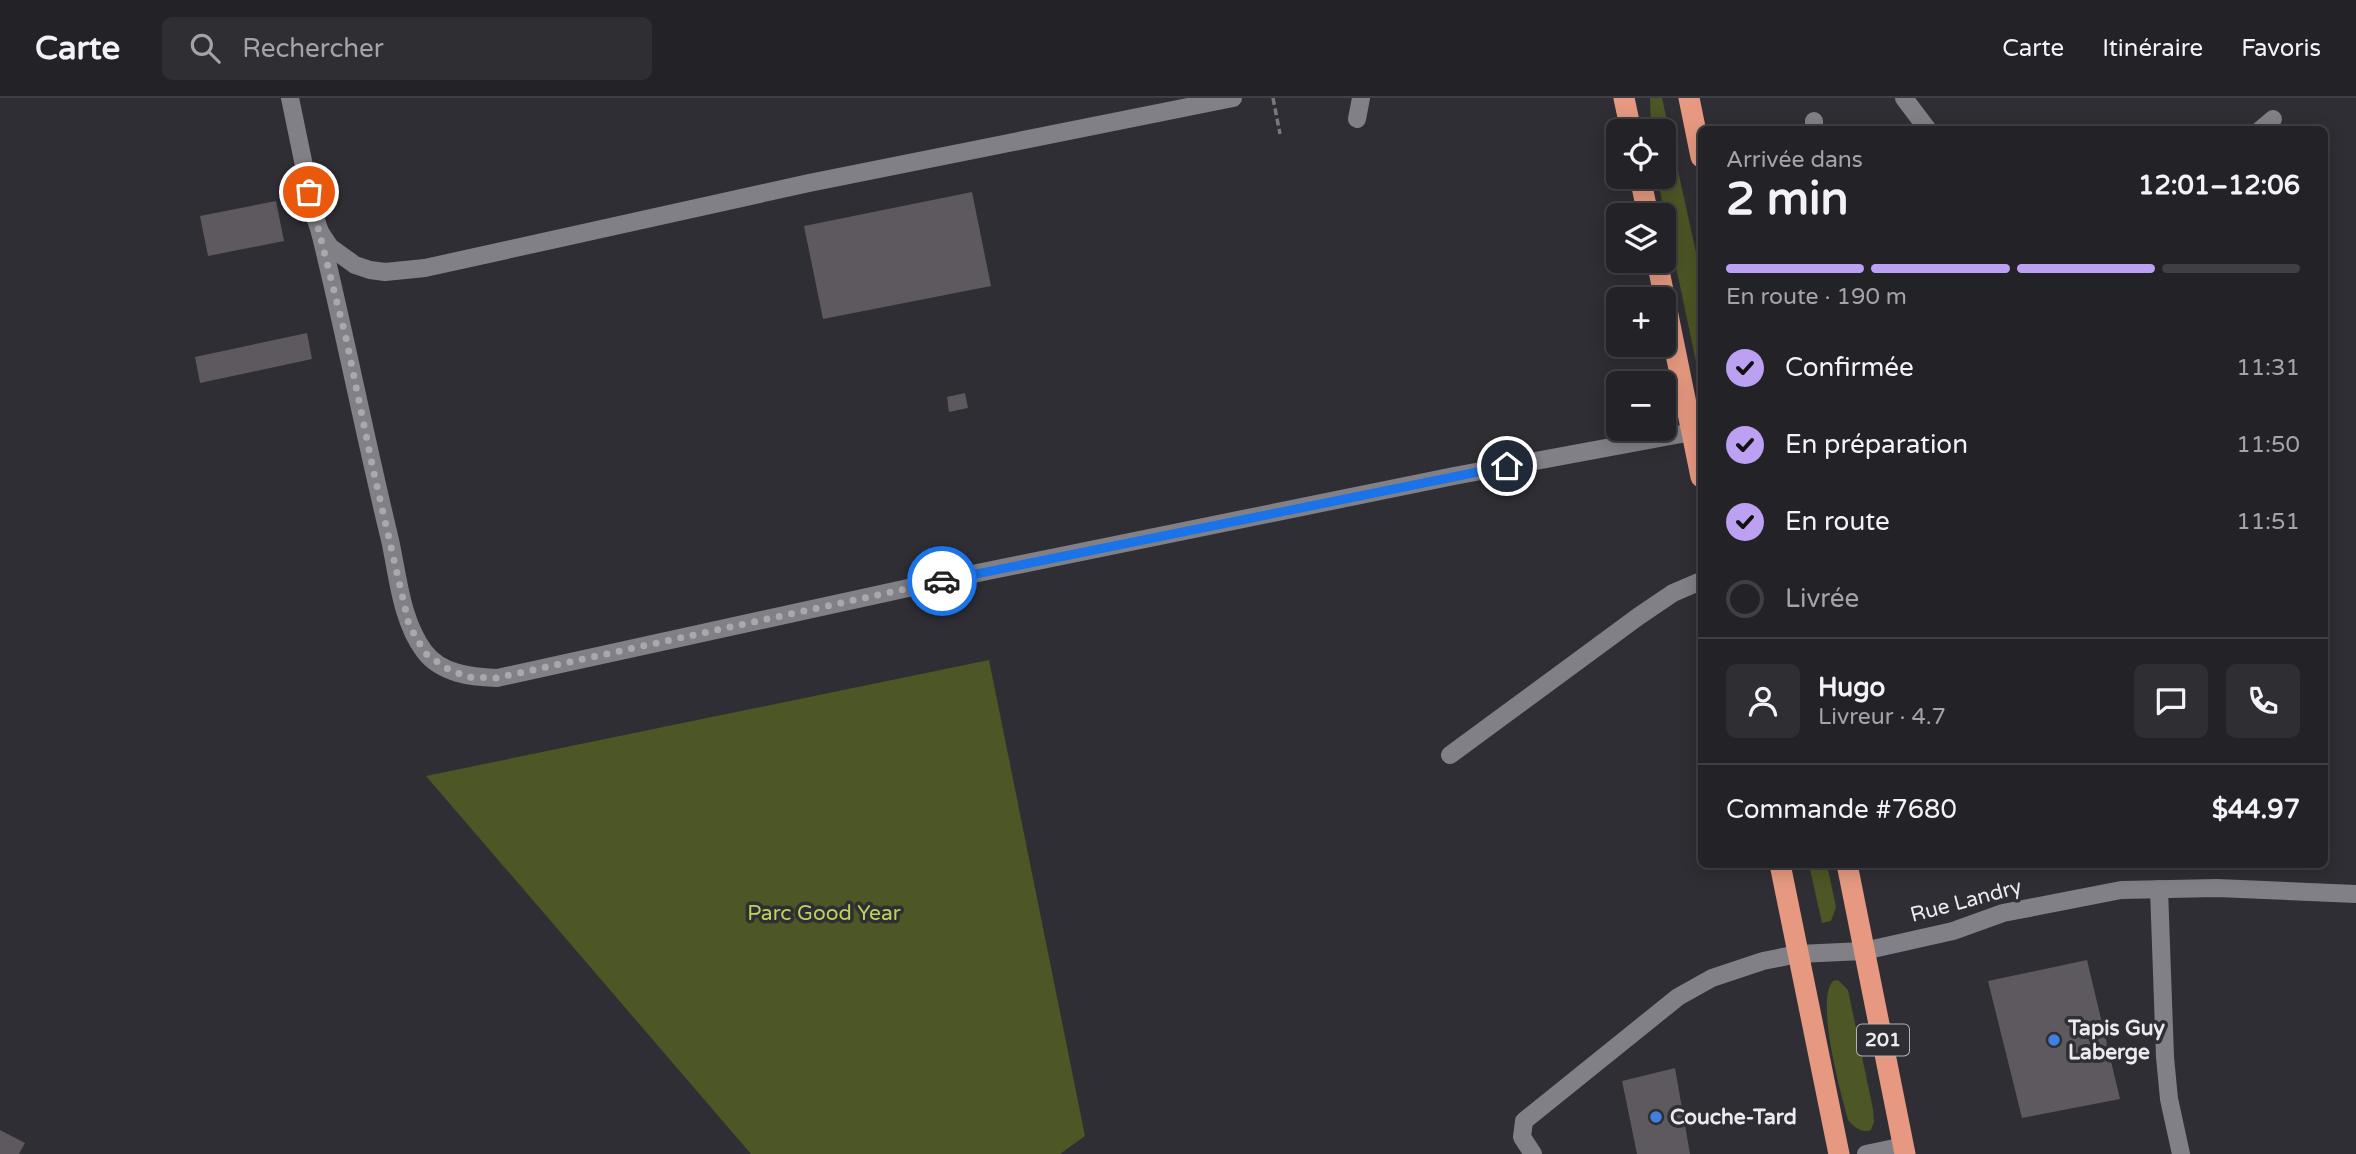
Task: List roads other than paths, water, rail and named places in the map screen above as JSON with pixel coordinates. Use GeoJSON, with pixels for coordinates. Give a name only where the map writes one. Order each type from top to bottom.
{"type":"FeatureCollection","features":[{"type":"Feature","properties":{"kind":"highway"},"geometry":{"type":"LineString","coordinates":[[1624,98],[1628,119]]}},
{"type":"Feature","properties":{"kind":"highway"},"geometry":{"type":"LineString","coordinates":[[1689,98],[1698,142]]}},
{"type":"Feature","properties":{"kind":"highway"},"geometry":{"type":"LineString","coordinates":[[1659,273],[1698,462]]}},
{"type":"Feature","properties":{"kind":"highway"},"geometry":{"type":"LineString","coordinates":[[1781,868],[1839,1154]]}},
{"type":"Feature","properties":{"kind":"highway","name":"201"},"geometry":{"type":"LineString","coordinates":[[1848,868],[1904,1150]]}},
{"type":"Feature","properties":{"kind":"street"},"geometry":{"type":"LineString","coordinates":[[290,98],[309,192],[346,338],[409,625],[425,653],[446,668],[467,677],[496,678],[950,579],[1454,476],[1692,432]]}},
{"type":"Feature","properties":{"kind":"street"},"geometry":{"type":"LineString","coordinates":[[320,232],[330,247],[355,265],[385,272],[425,268],[1171,104],[1233,98]]}},
{"type":"Feature","properties":{"kind":"street"},"geometry":{"type":"LineString","coordinates":[[1357,119],[1361,98]]}},
{"type":"Feature","properties":{"kind":"street"},"geometry":{"type":"LineString","coordinates":[[1904,98],[1925,126]]}},
{"type":"Feature","properties":{"kind":"street"},"geometry":{"type":"LineString","coordinates":[[1450,755],[1639,615],[1673,593],[1698,582]]}},
{"type":"Feature","properties":{"kind":"street","name":"Rue Landry"},"geometry":{"type":"LineString","coordinates":[[1533,1154],[1522,1137],[1524,1121],[1678,998],[1712,978],[1763,961],[1798,954],[1864,951],[1953,931],[2003,912],[2121,890],[2217,888],[2356,894]]}},
{"type":"Feature","properties":{"kind":"street"},"geometry":{"type":"LineString","coordinates":[[2159,889],[2165,1057],[2169,1099],[2180,1154]]}},
{"type":"Feature","properties":{"kind":"street"},"geometry":{"type":"LineString","coordinates":[[1866,1154],[1904,1150]]}},
{"type":"Feature","properties":{"kind":"place","name":"Tapis Guy Laberge"},"geometry":{"type":"Point","coordinates":[2054,1040]}},
{"type":"Feature","properties":{"kind":"place","name":"Couche-Tard"},"geometry":{"type":"Point","coordinates":[1656,1117]}},
{"type":"Feature","properties":{"kind":"park label","name":"Parc Good Year"},"geometry":{"type":"Point","coordinates":[824,913]}}]}
